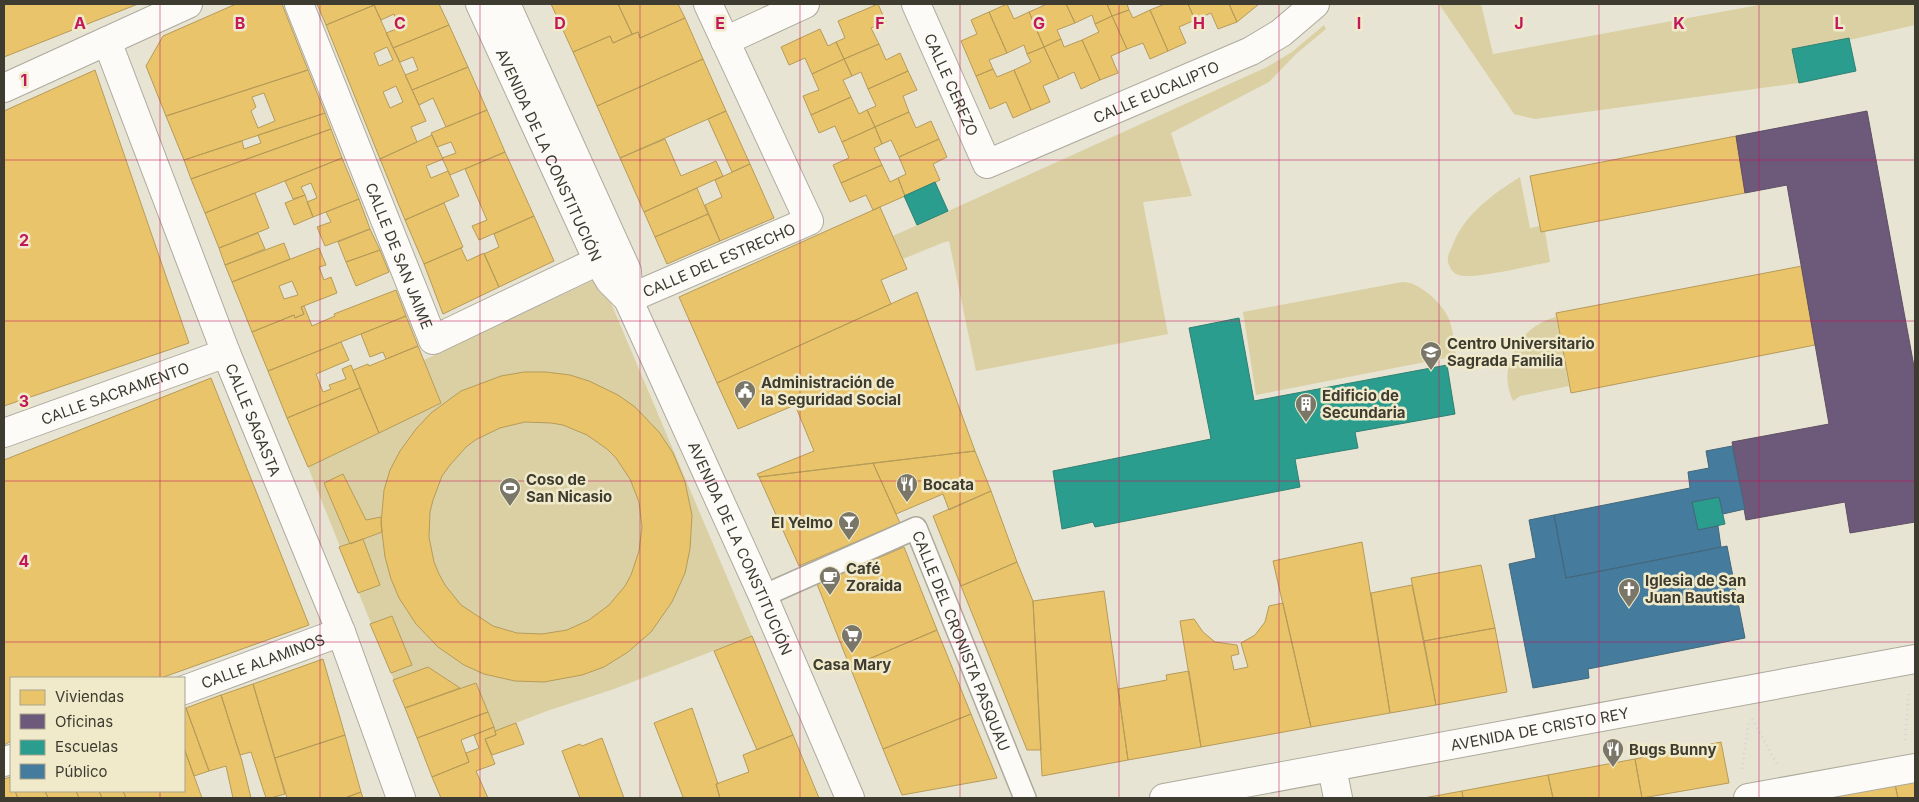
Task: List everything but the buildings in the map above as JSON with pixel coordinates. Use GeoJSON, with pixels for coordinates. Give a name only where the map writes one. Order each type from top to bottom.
{"type":"FeatureCollection","features":[{"type":"Feature","properties":{"kind":"street","name":"CALLE DE SAN JAIME"},"geometry":{"type":"LineString","coordinates":[[299,4],[433,340],[598,261]]}},
{"type":"Feature","properties":{"kind":"street","name":"AVENIDA DE LA CONSTITUCIÓN"},"geometry":{"type":"LineString","coordinates":[[480,4],[598,261],[610,282],[628,299],[763,596],[850,798]]}},
{"type":"Feature","properties":{"kind":"street","name":"AVENIDA DE LA CONSTITUCIÓN"},"geometry":{"type":"LineString","coordinates":[[506,4],[627,271],[628,299]]}},
{"type":"Feature","properties":{"kind":"street"},"geometry":{"type":"LineString","coordinates":[[708,4],[725,41],[805,4]]}},
{"type":"Feature","properties":{"kind":"street","name":"CALLE CEREZO"},"geometry":{"type":"LineString","coordinates":[[916,4],[987,164]]}},
{"type":"Feature","properties":{"kind":"street","name":"CALLE EUCALIPTO"},"geometry":{"type":"LineString","coordinates":[[987,164],[1251,51],[1281,32],[1314,4]]}},
{"type":"Feature","properties":{"kind":"street"},"geometry":{"type":"LineString","coordinates":[[4,88],[179,6]]}},
{"type":"Feature","properties":{"kind":"street","name":"CALLE SAGASTA"},"geometry":{"type":"LineString","coordinates":[[107,41],[226,352],[341,632],[401,798]]}},
{"type":"Feature","properties":{"kind":"street","name":"CALLE DEL ESTRECHO"},"geometry":{"type":"LineString","coordinates":[[628,299],[809,221],[725,41]]}},
{"type":"Feature","properties":{"kind":"street","name":"CALLE SACRAMENTO"},"geometry":{"type":"LineString","coordinates":[[4,433],[226,352]]}},
{"type":"Feature","properties":{"kind":"street","name":"CALLE DEL CRONISTA PASQUAU"},"geometry":{"type":"LineString","coordinates":[[763,596],[916,528],[1025,798]]}},
{"type":"Feature","properties":{"kind":"street","name":"CALLE ALAMINOS"},"geometry":{"type":"LineString","coordinates":[[185,690],[341,632]]}},
{"type":"Feature","properties":{"kind":"street","name":"AVENIDA DE CRISTO REY"},"geometry":{"type":"LineString","coordinates":[[1164,798],[1912,671]]}},
{"type":"Feature","properties":{"kind":"street"},"geometry":{"type":"LineString","coordinates":[[1332,768],[1338,798]]}},
{"type":"Feature","properties":{"kind":"street"},"geometry":{"type":"LineString","coordinates":[[1748,798],[1909,769]]}},
{"type":"Feature","properties":{"kind":"path"},"geometry":{"type":"LineString","coordinates":[[1909,769],[1912,671]]}},
{"type":"Feature","properties":{"kind":"path"},"geometry":{"type":"LineString","coordinates":[[1912,688],[1915,693]]}},
{"type":"Feature","properties":{"kind":"path"},"geometry":{"type":"LineString","coordinates":[[1742,770],[1750,714],[1792,790]]}},
{"type":"Feature","properties":{"kind":"shaded area"},"geometry":{"type":"Polygon","coordinates":[[[1439,4],[1481,4],[1493,54],[1764,4],[1915,4],[1915,25],[1849,40],[1848,38],[1792,49],[1799,83],[1535,119],[1514,114],[1439,4]]]}},
{"type":"Feature","properties":{"kind":"shaded area"},"geometry":{"type":"Polygon","coordinates":[[[1324,25],[1326,29],[1296,54],[1269,82],[1171,133],[1192,196],[1143,202],[1168,334],[976,371],[949,241],[903,259],[893,236],[1267,67],[1292,52],[1324,25]]]}},
{"type":"Feature","properties":{"kind":"shaded area"},"geometry":{"type":"Polygon","coordinates":[[[1520,177],[1530,228],[1540,226],[1541,232],[1545,231],[1550,262],[1477,276],[1459,275],[1453,272],[1448,262],[1449,253],[1463,225],[1480,206],[1520,177]]]}},
{"type":"Feature","properties":{"kind":"shaded area","name":"Coso de San Nicasio"},"geometry":{"type":"Polygon","coordinates":[[[600,277],[752,636],[614,689],[547,711],[495,731],[476,683],[405,708],[308,467],[441,403],[424,360],[600,277]]]}},
{"type":"Feature","properties":{"kind":"shaded area"},"geometry":{"type":"Polygon","coordinates":[[[1402,282],[1419,287],[1443,308],[1452,329],[1456,356],[1256,395],[1243,312],[1402,282]]]}},
{"type":"Feature","properties":{"kind":"shaded area"},"geometry":{"type":"Polygon","coordinates":[[[1556,317],[1569,386],[1520,396],[1513,401],[1508,388],[1507,374],[1515,349],[1522,338],[1532,329],[1556,317]]]}},
{"type":"Feature","properties":{"kind":"place","name":"Centro Universitario Sagrada Familia"},"geometry":{"type":"Point","coordinates":[1431,371]}},
{"type":"Feature","properties":{"kind":"place","name":"Administración de la Seguridad Social"},"geometry":{"type":"Point","coordinates":[745,410]}},
{"type":"Feature","properties":{"kind":"place","name":"Edificio de Secundaria"},"geometry":{"type":"Point","coordinates":[1306,423]}},
{"type":"Feature","properties":{"kind":"place","name":"Bocata"},"geometry":{"type":"Point","coordinates":[907,503]}},
{"type":"Feature","properties":{"kind":"place","name":"Coso de San Nicasio"},"geometry":{"type":"Point","coordinates":[510,507]}},
{"type":"Feature","properties":{"kind":"place","name":"El Yelmo"},"geometry":{"type":"Point","coordinates":[849,541]}},
{"type":"Feature","properties":{"kind":"place","name":"Café Zoraida"},"geometry":{"type":"Point","coordinates":[830,596]}},
{"type":"Feature","properties":{"kind":"place","name":"Iglesia de San Juan Bautista"},"geometry":{"type":"Point","coordinates":[1629,608]}},
{"type":"Feature","properties":{"kind":"place","name":"Casa Mary"},"geometry":{"type":"Point","coordinates":[852,654]}},
{"type":"Feature","properties":{"kind":"place","name":"Bugs Bunny"},"geometry":{"type":"Point","coordinates":[1613,768]}}]}
